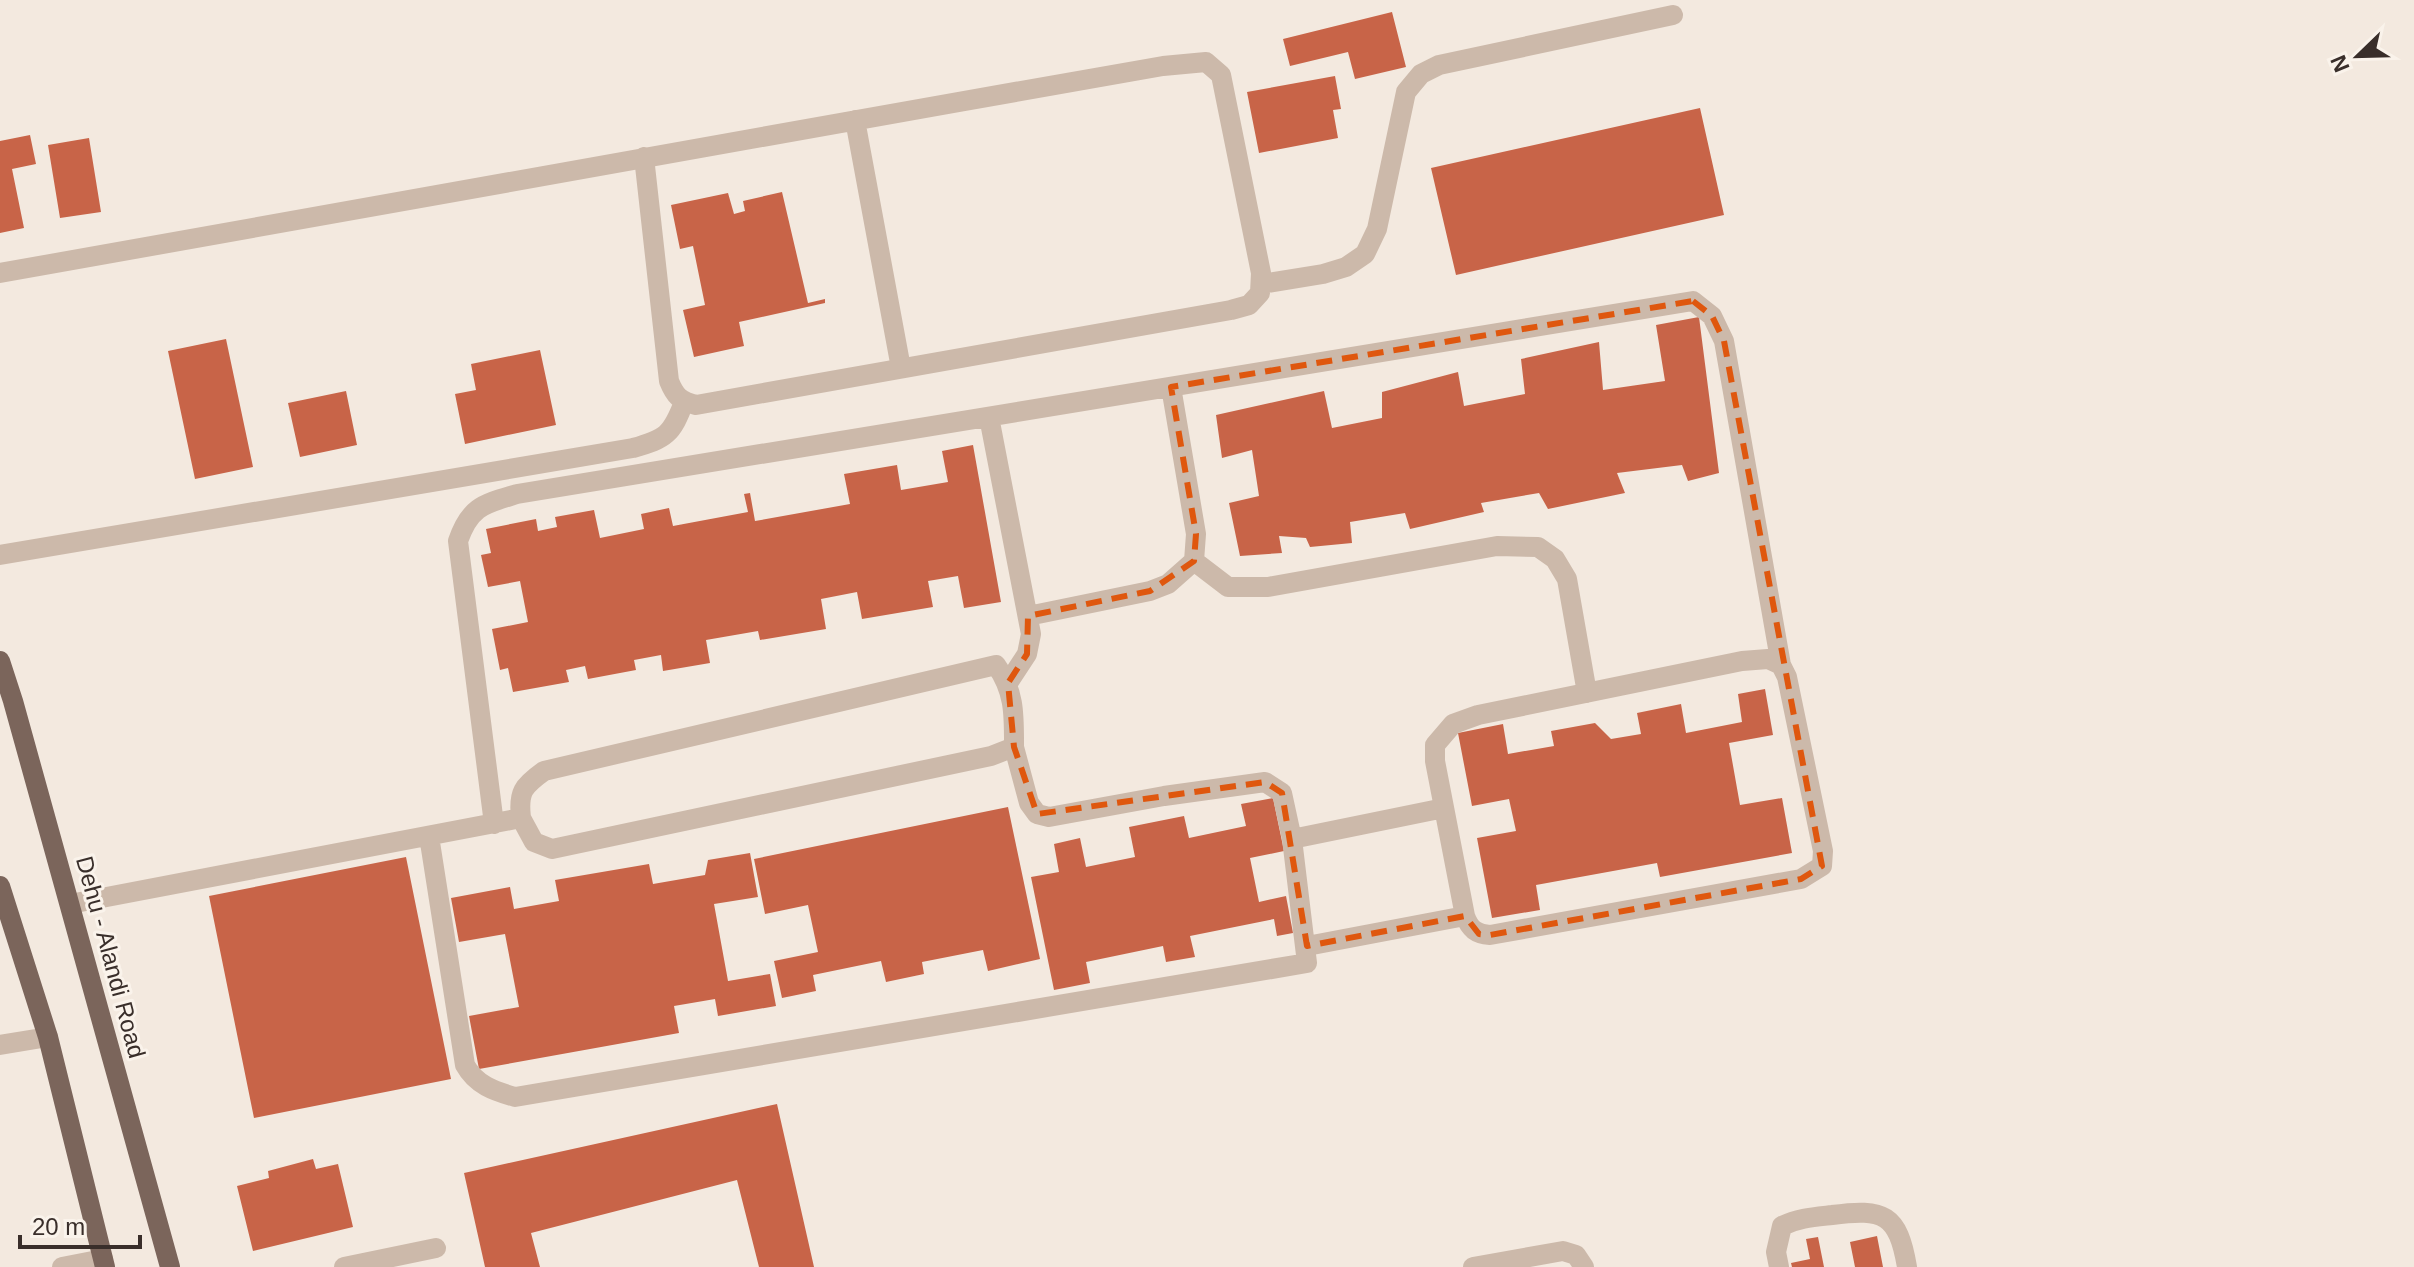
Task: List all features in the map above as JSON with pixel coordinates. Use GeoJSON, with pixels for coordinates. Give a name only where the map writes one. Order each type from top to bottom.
{"type":"FeatureCollection","features":[{"type":"Feature","properties":{"kind":"main road","name":"Dehu - Alandi Road"},"geometry":{"type":"LineString","coordinates":[[0,661],[170,1267]]}},
{"type":"Feature","properties":{"kind":"main road"},"geometry":{"type":"LineString","coordinates":[[0,886],[48,1037],[104,1263]]}},
{"type":"Feature","properties":{"kind":"street"},"geometry":{"type":"LineString","coordinates":[[1261,284],[1323,274],[1346,267],[1365,254],[1377,229],[1406,92],[1421,74],[1439,65],[1673,15]]}},
{"type":"Feature","properties":{"kind":"street"},"geometry":{"type":"LineString","coordinates":[[0,273],[644,157],[1163,66],[1206,62],[1221,75],[1261,273],[1260,293],[1249,305],[1231,310],[696,405],[674,395],[669,381],[644,157]]}},
{"type":"Feature","properties":{"kind":"street"},"geometry":{"type":"LineString","coordinates":[[855,120],[901,368]]}},
{"type":"Feature","properties":{"kind":"street"},"geometry":{"type":"LineString","coordinates":[[494,824],[458,541],[465,520],[486,503],[517,494],[1693,301],[1712,316],[1724,341],[1781,665],[1787,677],[1823,851],[1822,866],[1801,879],[1490,935],[1479,934],[1469,926],[1444,808],[1435,745],[1453,724],[1478,715],[1742,661],[1768,659],[1781,665]]}},
{"type":"Feature","properties":{"kind":"street"},"geometry":{"type":"LineString","coordinates":[[1028,616],[1150,591],[1168,584],[1194,561],[1196,534],[1171,387]]}},
{"type":"Feature","properties":{"kind":"street"},"geometry":{"type":"LineString","coordinates":[[0,555],[633,448],[658,441],[670,433],[684,402]]}},
{"type":"Feature","properties":{"kind":"street"},"geometry":{"type":"LineString","coordinates":[[989,417],[1031,634],[1027,654],[1008,683]]}},
{"type":"Feature","properties":{"kind":"street"},"geometry":{"type":"LineString","coordinates":[[1194,561],[1228,587],[1268,587],[1497,546],[1538,547],[1555,559],[1567,579],[1587,693]]}},
{"type":"Feature","properties":{"kind":"street"},"geometry":{"type":"LineString","coordinates":[[429,836],[465,1065],[472,1078],[515,1097],[1307,963],[1292,839],[1282,793],[1265,782],[1049,817],[1037,814],[1029,803],[1014,747],[1014,714],[1008,683],[996,665],[544,771],[525,785],[519,803],[521,818],[534,842],[552,849],[976,759],[1014,747]]}},
{"type":"Feature","properties":{"kind":"street"},"geometry":{"type":"LineString","coordinates":[[1292,839],[1444,808]]}},
{"type":"Feature","properties":{"kind":"street"},"geometry":{"type":"LineString","coordinates":[[70,904],[521,818]]}},
{"type":"Feature","properties":{"kind":"street"},"geometry":{"type":"LineString","coordinates":[[1307,946],[1465,916]]}},
{"type":"Feature","properties":{"kind":"street"},"geometry":{"type":"LineString","coordinates":[[0,1045],[48,1037]]}},
{"type":"Feature","properties":{"kind":"street"},"geometry":{"type":"LineString","coordinates":[[1779,1267],[1776,1252],[1782,1226],[1794,1220],[1864,1211],[1881,1216],[1895,1226],[1907,1267]]}},
{"type":"Feature","properties":{"kind":"street"},"geometry":{"type":"LineString","coordinates":[[344,1267],[436,1248]]}},
{"type":"Feature","properties":{"kind":"street"},"geometry":{"type":"LineString","coordinates":[[1473,1267],[1563,1251],[1576,1255],[1584,1267]]}},
{"type":"Feature","properties":{"kind":"street"},"geometry":{"type":"LineString","coordinates":[[62,1267],[104,1263]]}},
{"type":"Feature","properties":{"kind":"highlighted area"},"geometry":{"type":"Polygon","coordinates":[[[1693,301],[1712,316],[1724,341],[1822,866],[1801,879],[1490,935],[1479,934],[1465,916],[1307,946],[1282,793],[1265,782],[1037,814],[1014,747],[1008,683],[1027,654],[1028,616],[1150,591],[1194,561],[1196,534],[1171,387],[1693,301]]]}},
{"type":"Feature","properties":{"kind":"building"},"geometry":{"type":"Polygon","coordinates":[[[1392,12],[1406,67],[1355,79],[1348,52],[1290,66],[1283,39],[1392,12]]]}},
{"type":"Feature","properties":{"kind":"building"},"geometry":{"type":"Polygon","coordinates":[[[1335,76],[1341,109],[1333,110],[1338,138],[1259,153],[1247,92],[1335,76]]]}},
{"type":"Feature","properties":{"kind":"building"},"geometry":{"type":"Polygon","coordinates":[[[1700,108],[1724,215],[1456,275],[1431,168],[1700,108]]]}},
{"type":"Feature","properties":{"kind":"building"},"geometry":{"type":"Polygon","coordinates":[[[30,135],[36,164],[12,169],[24,228],[0,233],[0,141],[30,135]]]}},
{"type":"Feature","properties":{"kind":"building"},"geometry":{"type":"Polygon","coordinates":[[[89,138],[101,212],[60,218],[48,145],[89,138]]]}},
{"type":"Feature","properties":{"kind":"building"},"geometry":{"type":"Polygon","coordinates":[[[782,192],[808,303],[825,299],[825,303],[739,322],[744,346],[694,357],[683,310],[705,305],[693,246],[680,249],[671,205],[728,193],[734,214],[745,211],[743,201],[782,192]]]}},
{"type":"Feature","properties":{"kind":"building"},"geometry":{"type":"Polygon","coordinates":[[[1699,317],[1719,473],[1688,481],[1682,465],[1617,473],[1625,493],[1548,509],[1539,493],[1481,503],[1484,512],[1410,529],[1405,513],[1350,522],[1352,543],[1310,547],[1306,538],[1279,536],[1282,553],[1240,556],[1229,503],[1259,496],[1252,450],[1222,458],[1216,415],[1324,391],[1332,428],[1382,418],[1382,392],[1458,372],[1464,406],[1525,394],[1521,359],[1599,342],[1603,390],[1665,381],[1656,325],[1699,317]]]}},
{"type":"Feature","properties":{"kind":"building"},"geometry":{"type":"Polygon","coordinates":[[[226,339],[253,467],[195,479],[168,351],[226,339]]]}},
{"type":"Feature","properties":{"kind":"building"},"geometry":{"type":"Polygon","coordinates":[[[540,350],[556,425],[465,444],[455,394],[476,390],[471,364],[540,350]]]}},
{"type":"Feature","properties":{"kind":"building"},"geometry":{"type":"Polygon","coordinates":[[[346,391],[357,445],[300,457],[288,403],[346,391]]]}},
{"type":"Feature","properties":{"kind":"building"},"geometry":{"type":"Polygon","coordinates":[[[973,445],[1001,602],[964,608],[958,576],[928,581],[933,607],[862,619],[857,592],[821,599],[826,629],[760,640],[758,631],[706,640],[710,663],[663,671],[661,655],[634,660],[636,670],[588,679],[585,666],[566,670],[569,682],[513,692],[508,668],[500,670],[492,629],[528,622],[520,581],[488,587],[481,555],[491,553],[486,529],[536,519],[538,531],[557,527],[555,517],[594,510],[600,538],[644,529],[641,514],[669,508],[673,526],[748,512],[744,494],[750,493],[755,521],[850,504],[844,474],[897,465],[901,490],[948,482],[942,451],[973,445]]]}},
{"type":"Feature","properties":{"kind":"building"},"geometry":{"type":"Polygon","coordinates":[[[1765,689],[1773,735],[1729,743],[1740,805],[1782,798],[1792,853],[1660,877],[1657,863],[1536,885],[1540,910],[1492,918],[1477,838],[1516,831],[1509,799],[1472,806],[1458,733],[1503,724],[1508,754],[1554,746],[1551,731],[1595,723],[1611,739],[1641,734],[1637,713],[1681,704],[1686,733],[1742,722],[1738,694],[1765,689]]]}},
{"type":"Feature","properties":{"kind":"building"},"geometry":{"type":"Polygon","coordinates":[[[1273,798],[1284,851],[1250,858],[1259,902],[1286,896],[1293,933],[1277,936],[1274,919],[1190,936],[1195,957],[1166,962],[1163,946],[1086,962],[1090,983],[1054,990],[1031,877],[1059,872],[1054,844],[1080,838],[1086,867],[1135,857],[1129,827],[1184,816],[1189,838],[1246,826],[1241,804],[1273,798]]]}},
{"type":"Feature","properties":{"kind":"building"},"geometry":{"type":"Polygon","coordinates":[[[1008,807],[1040,959],[988,971],[983,950],[922,962],[924,974],[886,982],[881,961],[813,975],[816,991],[782,998],[774,961],[818,952],[808,905],[765,914],[754,859],[1008,807]]]}},
{"type":"Feature","properties":{"kind":"building"},"geometry":{"type":"Polygon","coordinates":[[[750,853],[758,897],[714,904],[728,981],[770,974],[776,1006],[718,1016],[715,999],[674,1006],[679,1033],[479,1069],[469,1016],[519,1007],[505,934],[459,942],[451,898],[510,887],[514,909],[559,901],[555,880],[649,864],[653,884],[705,875],[708,860],[750,853]]]}},
{"type":"Feature","properties":{"kind":"building"},"geometry":{"type":"Polygon","coordinates":[[[406,857],[451,1079],[254,1118],[209,896],[406,857]]]}},
{"type":"Feature","properties":{"kind":"building"},"geometry":{"type":"Polygon","coordinates":[[[777,1104],[814,1267],[759,1267],[737,1180],[531,1233],[540,1267],[485,1267],[464,1173],[777,1104]]]}},
{"type":"Feature","properties":{"kind":"building"},"geometry":{"type":"Polygon","coordinates":[[[313,1159],[316,1169],[338,1164],[353,1227],[253,1251],[237,1186],[269,1178],[268,1171],[313,1159]]]}},
{"type":"Feature","properties":{"kind":"building"},"geometry":{"type":"Polygon","coordinates":[[[1877,1236],[1883,1267],[1855,1267],[1850,1242],[1877,1236]]]}},
{"type":"Feature","properties":{"kind":"building"},"geometry":{"type":"Polygon","coordinates":[[[1818,1237],[1824,1267],[1792,1267],[1791,1263],[1810,1259],[1806,1239],[1818,1237]]]}}]}
